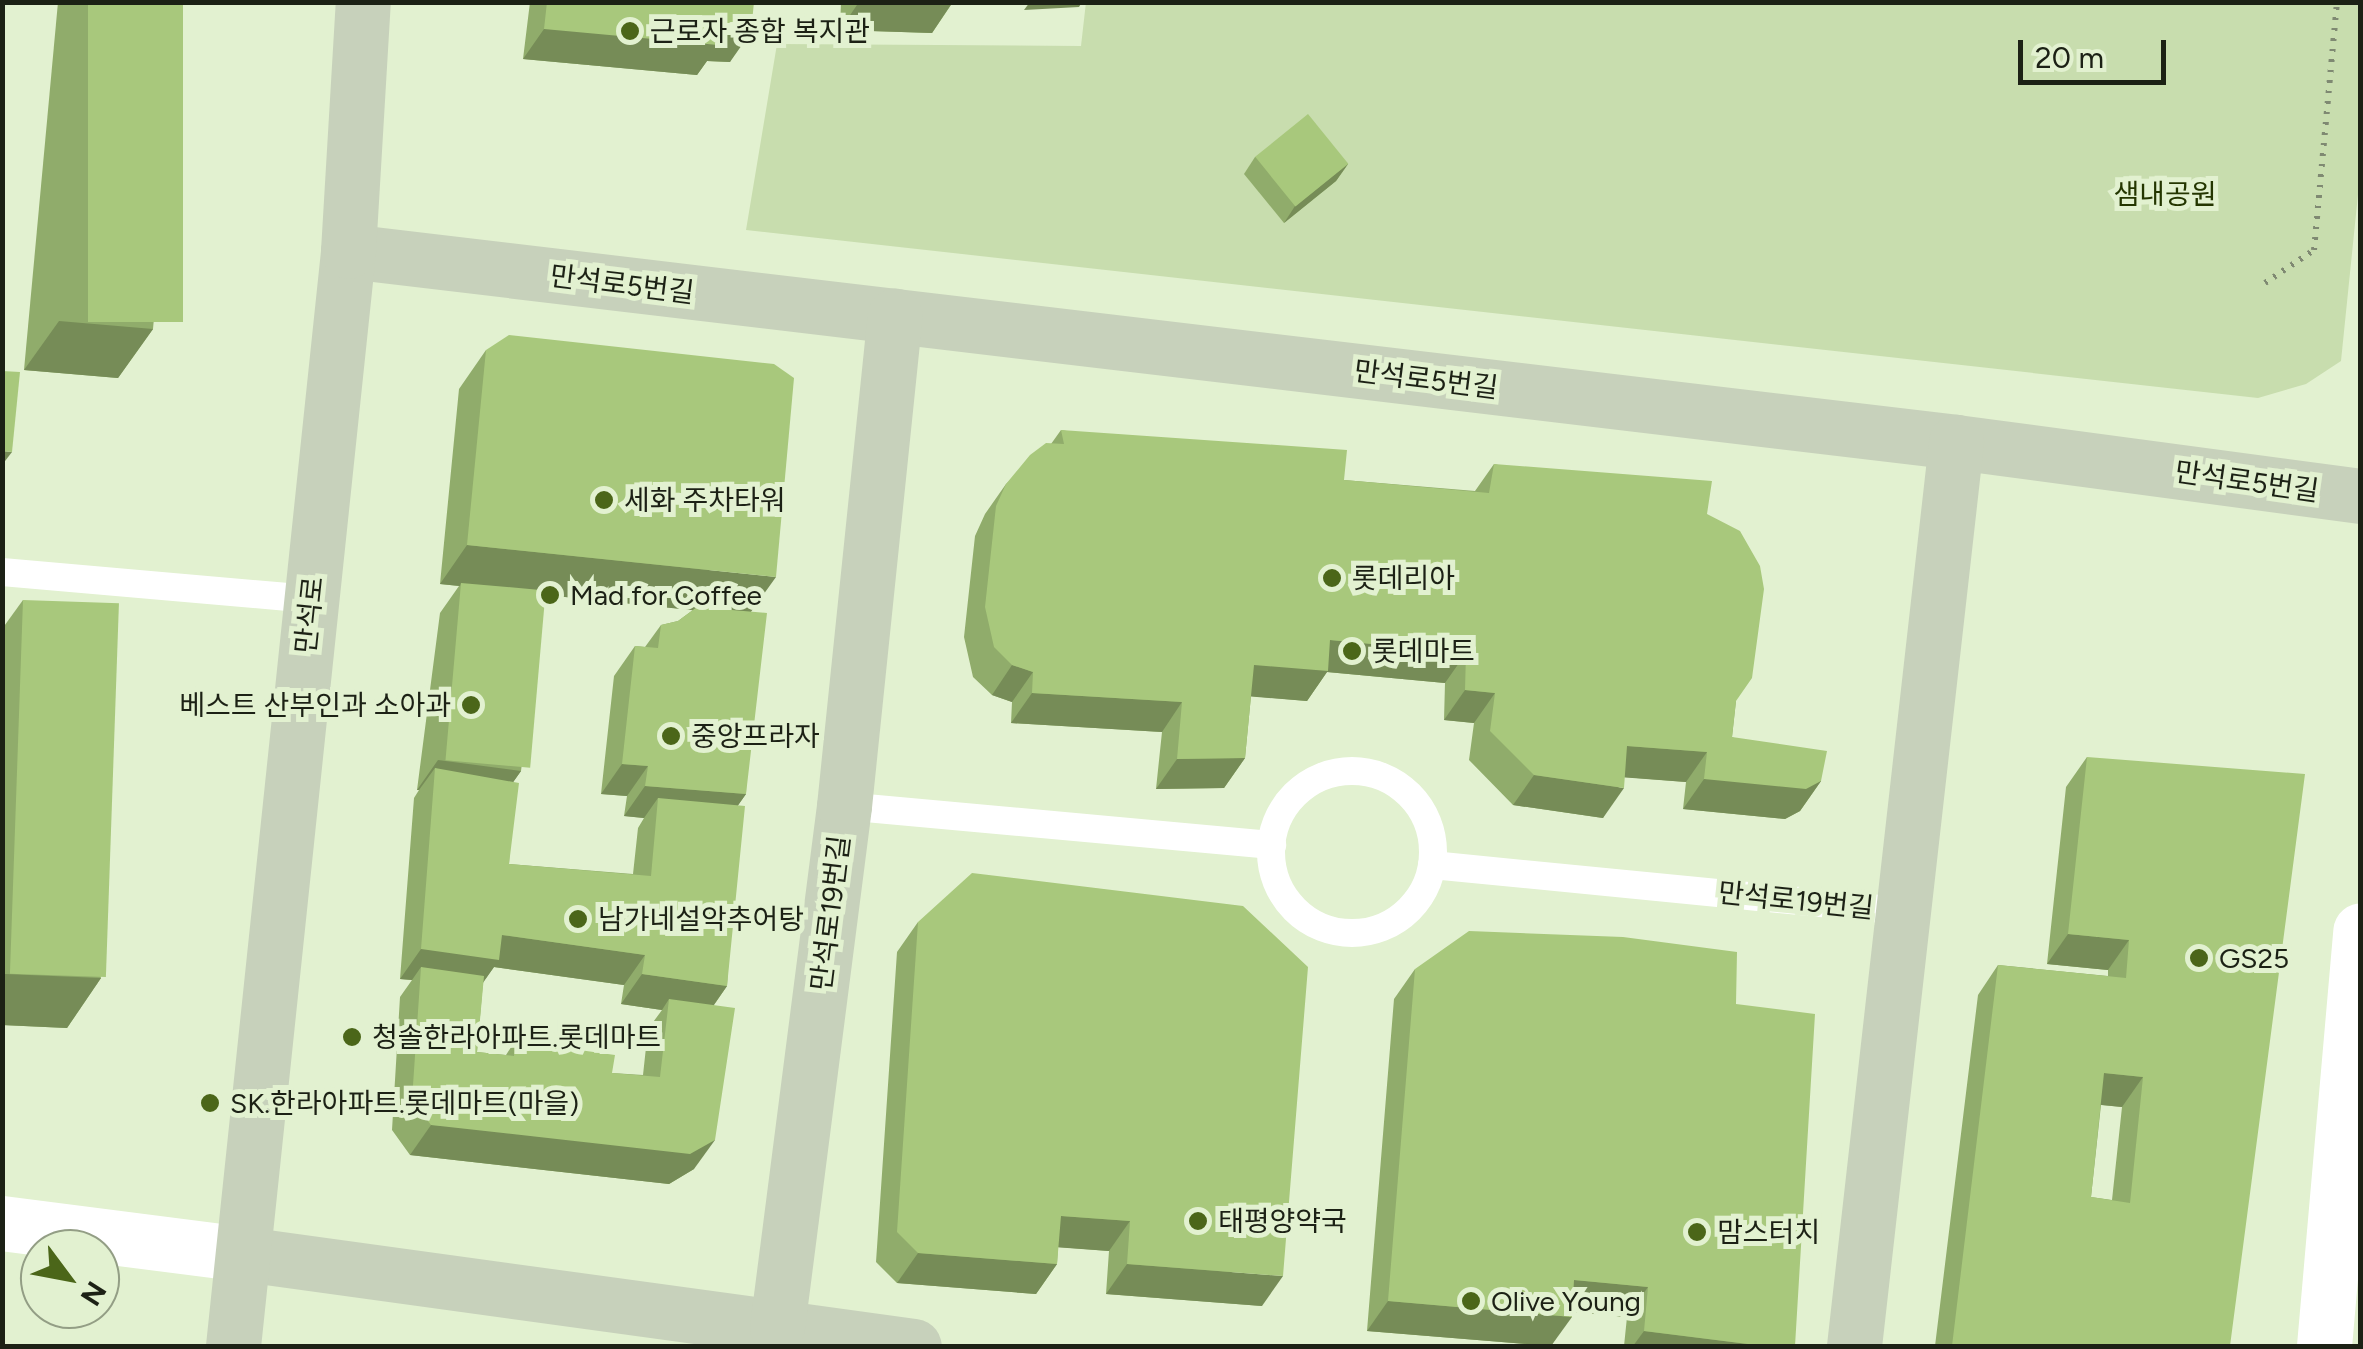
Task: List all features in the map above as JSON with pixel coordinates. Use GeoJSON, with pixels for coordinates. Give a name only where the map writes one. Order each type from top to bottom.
{"type":"FeatureCollection","features":[{"type":"Feature","properties":{"kind":"street","name":"만석로"},"geometry":{"type":"LineString","coordinates":[[233,1346],[348,252],[363,2]]}},
{"type":"Feature","properties":{"kind":"street","name":"만석로5번길"},"geometry":{"type":"LineString","coordinates":[[348,252],[1956,442],[2360,496]]}},
{"type":"Feature","properties":{"kind":"street"},"geometry":{"type":"LineString","coordinates":[[844,806],[895,316]]}},
{"type":"Feature","properties":{"kind":"street"},"geometry":{"type":"LineString","coordinates":[[1903,911],[1956,442]]}},
{"type":"Feature","properties":{"kind":"street","name":"만석로19번길"},"geometry":{"type":"LineString","coordinates":[[777,1327],[844,806]]}},
{"type":"Feature","properties":{"kind":"street","name":"만석로19번길"},"geometry":{"type":"LineString","coordinates":[[1854,1346],[1903,911]]}},
{"type":"Feature","properties":{"kind":"street"},"geometry":{"type":"LineString","coordinates":[[2324,1346],[2360,931]]}},
{"type":"Feature","properties":{"kind":"street"},"geometry":{"type":"LineString","coordinates":[[2,1224],[914,1346]]}},
{"type":"Feature","properties":{"kind":"lane"},"geometry":{"type":"LineString","coordinates":[[2,572],[311,598]]}},
{"type":"Feature","properties":{"kind":"lane"},"geometry":{"type":"LineString","coordinates":[[1359,771],[1386,778],[1409,794],[1424,815],[1432,840],[1432,865],[1424,890],[1398,918],[1362,932],[1337,932],[1312,923],[1292,908],[1277,884],[1272,845],[1286,804],[1306,784],[1332,773],[1359,771]]}},
{"type":"Feature","properties":{"kind":"lane","name":"만석로19번길"},"geometry":{"type":"LineString","coordinates":[[844,806],[1272,845]]}},
{"type":"Feature","properties":{"kind":"lane","name":"만석로19번길"},"geometry":{"type":"LineString","coordinates":[[1432,865],[1903,911]]}},
{"type":"Feature","properties":{"kind":"path"},"geometry":{"type":"LineString","coordinates":[[2265,283],[2314,250],[2337,2]]}},
{"type":"Feature","properties":{"kind":"green space","name":"샘내공원"},"geometry":{"type":"Polygon","coordinates":[[[1086,2],[2360,3],[2360,175],[2341,361],[2306,384],[2258,398],[746,230],[777,44],[1081,46],[1086,2]]]}},
{"type":"Feature","properties":{"kind":"building"},"geometry":{"type":"Polygon","coordinates":[[[88,2],[183,2],[183,322],[88,322],[88,2]]]}},
{"type":"Feature","properties":{"kind":"building"},"geometry":{"type":"Polygon","coordinates":[[[547,2],[754,2],[751,32],[717,30],[718,45],[544,29],[547,2]]]}},
{"type":"Feature","properties":{"kind":"building"},"geometry":{"type":"Polygon","coordinates":[[[1308,114],[1348,164],[1295,207],[1255,157],[1308,114]]]}},
{"type":"Feature","properties":{"kind":"building","name":"세화 주차타워"},"geometry":{"type":"Polygon","coordinates":[[[509,335],[774,364],[794,378],[776,577],[467,545],[486,350],[509,335]]]}},
{"type":"Feature","properties":{"kind":"building"},"geometry":{"type":"Polygon","coordinates":[[[2,371],[20,372],[12,452],[2,451],[2,371]]]}},
{"type":"Feature","properties":{"kind":"building","name":"롯데마트"},"geometry":{"type":"Polygon","coordinates":[[[1061,430],[1347,450],[1344,480],[1489,493],[1494,464],[1712,481],[1707,514],[1740,531],[1760,566],[1764,589],[1752,678],[1736,701],[1732,737],[1827,751],[1821,781],[1806,789],[1704,779],[1707,752],[1627,746],[1624,788],[1534,775],[1490,731],[1495,693],[1465,690],[1466,653],[1330,640],[1328,671],[1254,665],[1245,758],[1177,759],[1182,702],[1032,693],[1033,672],[1012,665],[994,647],[985,607],[996,506],[1006,484],[1030,455],[1046,443],[1064,444],[1061,430]]]}},
{"type":"Feature","properties":{"kind":"building","name":"베스트 산부인과 소아과"},"geometry":{"type":"Polygon","coordinates":[[[461,583],[546,590],[530,768],[445,760],[461,583]]]}},
{"type":"Feature","properties":{"kind":"building"},"geometry":{"type":"Polygon","coordinates":[[[23,600],[119,603],[106,977],[10,974],[23,600]]]}},
{"type":"Feature","properties":{"kind":"building","name":"중앙프라자"},"geometry":{"type":"Polygon","coordinates":[[[697,607],[767,613],[746,794],[645,786],[648,766],[622,764],[635,646],[658,648],[661,625],[678,621],[697,607]]]}},
{"type":"Feature","properties":{"kind":"building"},"geometry":{"type":"Polygon","coordinates":[[[2087,757],[2305,774],[2230,1346],[1952,1346],[1998,965],[2126,978],[2129,940],[2068,934],[2087,757]],[[2104,1073],[2091,1197],[2130,1203],[2143,1077],[2104,1073]]]}},
{"type":"Feature","properties":{"kind":"building"},"geometry":{"type":"Polygon","coordinates":[[[435,768],[519,783],[509,864],[651,876],[658,798],[745,806],[727,986],[642,974],[645,955],[502,935],[499,960],[421,949],[435,768]]]}},
{"type":"Feature","properties":{"kind":"building"},"geometry":{"type":"Polygon","coordinates":[[[972,873],[1243,906],[1308,967],[1283,1276],[1127,1264],[1130,1221],[1061,1216],[1057,1264],[918,1253],[897,1232],[918,922],[972,873]]]}},
{"type":"Feature","properties":{"kind":"building"},"geometry":{"type":"Polygon","coordinates":[[[1469,931],[1623,937],[1737,952],[1736,1004],[1815,1014],[1795,1346],[1764,1346],[1644,1331],[1648,1287],[1574,1280],[1572,1317],[1388,1301],[1415,969],[1469,931]]]}},
{"type":"Feature","properties":{"kind":"building"},"geometry":{"type":"Polygon","coordinates":[[[421,967],[484,976],[477,1052],[514,1056],[515,1041],[615,1055],[612,1073],[660,1077],[669,999],[735,1008],[715,1140],[690,1154],[431,1125],[412,1100],[421,967]]]}},
{"type":"Feature","properties":{"kind":"place","name":"근로자 종합 복지관"},"geometry":{"type":"Point","coordinates":[630,31]}},
{"type":"Feature","properties":{"kind":"place","name":"세화 주차타워"},"geometry":{"type":"Point","coordinates":[604,500]}},
{"type":"Feature","properties":{"kind":"place","name":"롯데리아"},"geometry":{"type":"Point","coordinates":[1332,578]}},
{"type":"Feature","properties":{"kind":"place","name":"Mad for Coffee"},"geometry":{"type":"Point","coordinates":[550,595]}},
{"type":"Feature","properties":{"kind":"place","name":"롯데마트"},"geometry":{"type":"Point","coordinates":[1352,651]}},
{"type":"Feature","properties":{"kind":"place","name":"베스트 산부인과 소아과"},"geometry":{"type":"Point","coordinates":[471,705]}},
{"type":"Feature","properties":{"kind":"place","name":"중앙프라자"},"geometry":{"type":"Point","coordinates":[671,736]}},
{"type":"Feature","properties":{"kind":"place","name":"남가네설악추어탕"},"geometry":{"type":"Point","coordinates":[578,919]}},
{"type":"Feature","properties":{"kind":"place","name":"GS25"},"geometry":{"type":"Point","coordinates":[2199,958]}},
{"type":"Feature","properties":{"kind":"place","name":"청솔한라아파트.롯데마트"},"geometry":{"type":"Point","coordinates":[352,1037]}},
{"type":"Feature","properties":{"kind":"place","name":"SK.한라아파트.롯데마트(마을)"},"geometry":{"type":"Point","coordinates":[210,1103]}},
{"type":"Feature","properties":{"kind":"place","name":"태평양약국"},"geometry":{"type":"Point","coordinates":[1198,1221]}},
{"type":"Feature","properties":{"kind":"place","name":"맘스터치"},"geometry":{"type":"Point","coordinates":[1697,1232]}},
{"type":"Feature","properties":{"kind":"place","name":"Olive Young"},"geometry":{"type":"Point","coordinates":[1471,1301]}}]}
